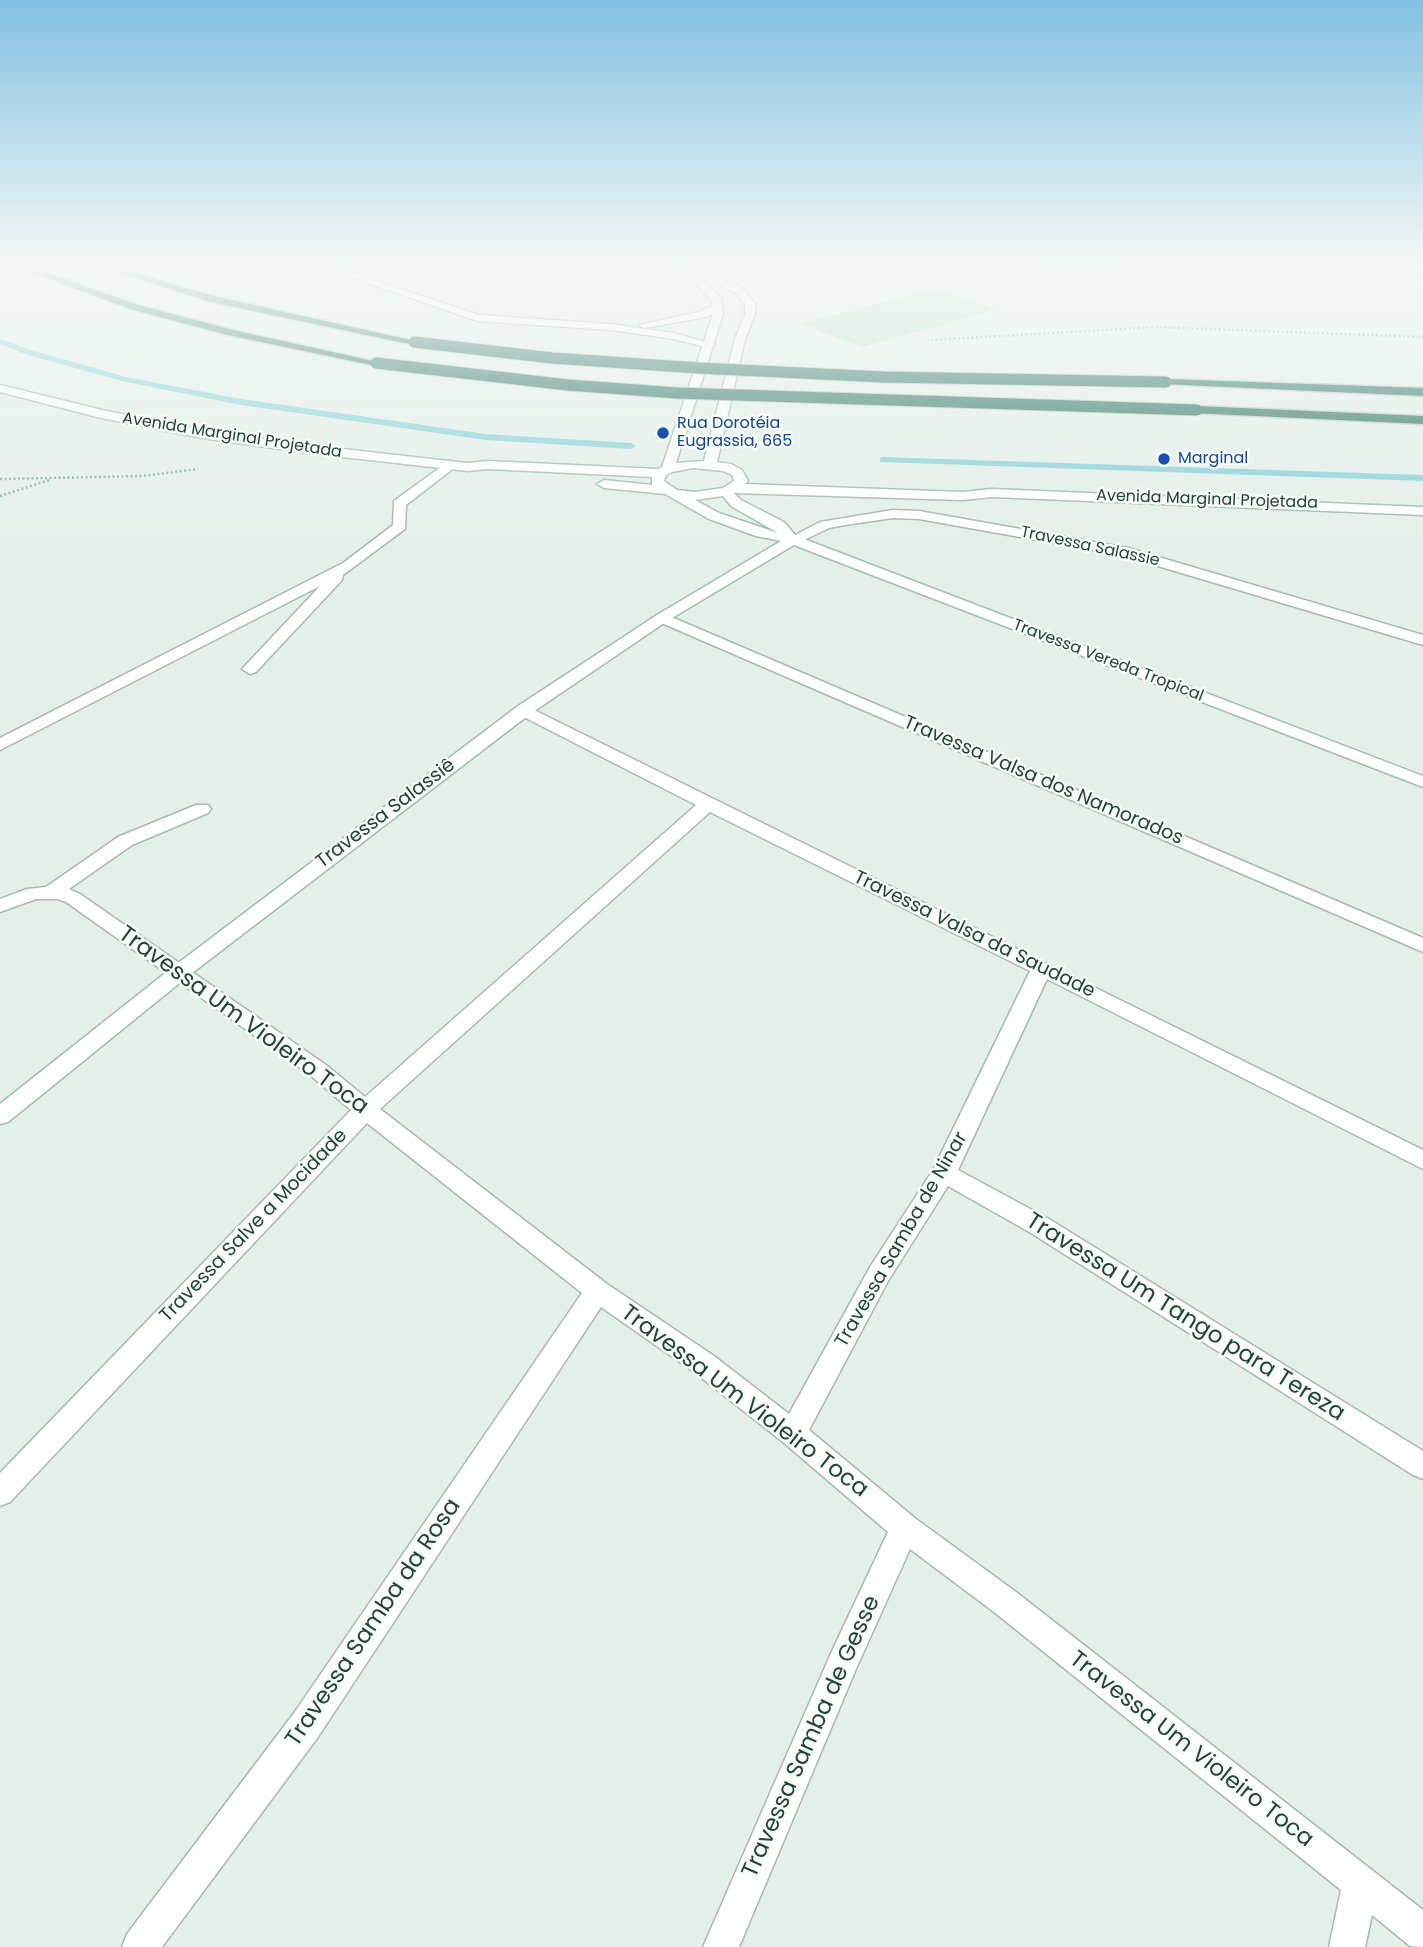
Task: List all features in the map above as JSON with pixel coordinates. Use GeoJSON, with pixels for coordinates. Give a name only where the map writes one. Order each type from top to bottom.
{"type":"FeatureCollection","features":[{"type":"Feature","properties":{"kind":"highway"},"geometry":{"type":"LineString","coordinates":[[342,356],[376,363],[568,386],[677,393],[1423,420]]}},
{"type":"Feature","properties":{"kind":"highway"},"geometry":{"type":"LineString","coordinates":[[534,356],[883,377],[1166,382],[1423,392]]}},
{"type":"Feature","properties":{"kind":"street"},"geometry":{"type":"LineString","coordinates":[[669,492],[657,482],[664,471],[706,356]]}},
{"type":"Feature","properties":{"kind":"street"},"geometry":{"type":"LineString","coordinates":[[733,486],[726,467],[710,464],[736,356]]}},
{"type":"Feature","properties":{"kind":"street","name":"Avenida Marginal Projetada"},"geometry":{"type":"LineString","coordinates":[[0,388],[101,414],[202,434],[467,467],[488,465],[664,471],[693,464],[710,464]]}},
{"type":"Feature","properties":{"kind":"street"},"geometry":{"type":"LineString","coordinates":[[250,669],[348,566],[400,526],[399,504],[449,465]]}},
{"type":"Feature","properties":{"kind":"street","name":"Avenida Marginal Projetada"},"geometry":{"type":"LineString","coordinates":[[467,467],[480,472],[695,496],[733,486],[1423,510]]}},
{"type":"Feature","properties":{"kind":"street","name":"Travessa Vereda Tropical"},"geometry":{"type":"LineString","coordinates":[[733,486],[736,503],[779,525],[793,540]]}},
{"type":"Feature","properties":{"kind":"street","name":"Travessa Vereda Tropical"},"geometry":{"type":"LineString","coordinates":[[669,492],[714,516],[761,533],[793,540],[1423,782]]}},
{"type":"Feature","properties":{"kind":"street","name":"Travessa Salassie"},"geometry":{"type":"LineString","coordinates":[[793,540],[825,525],[845,520],[893,514],[919,515],[1123,551],[1423,640]]}},
{"type":"Feature","properties":{"kind":"street","name":"Travessa Salassiê"},"geometry":{"type":"LineString","coordinates":[[0,1116],[180,972],[524,710],[662,618],[793,540]]}},
{"type":"Feature","properties":{"kind":"street"},"geometry":{"type":"LineString","coordinates":[[0,745],[348,566]]}},
{"type":"Feature","properties":{"kind":"street","name":"Travessa Valsa dos Namorados"},"geometry":{"type":"LineString","coordinates":[[662,618],[1423,946]]}},
{"type":"Feature","properties":{"kind":"street","name":"Travessa Valsa da Saudade"},"geometry":{"type":"LineString","coordinates":[[524,710],[1423,1160]]}},
{"type":"Feature","properties":{"kind":"street","name":"Travessa Salve a Mocidade"},"geometry":{"type":"LineString","coordinates":[[0,1493],[366,1110],[708,804]]}},
{"type":"Feature","properties":{"kind":"street"},"geometry":{"type":"LineString","coordinates":[[0,906],[15,898],[52,892],[125,841],[202,809]]}},
{"type":"Feature","properties":{"kind":"street","name":"Travessa Um Violeiro Toca"},"geometry":{"type":"LineString","coordinates":[[52,892],[73,898],[318,1070],[428,1161],[598,1291],[704,1364],[793,1433],[905,1528],[1005,1602],[1423,1933]]}},
{"type":"Feature","properties":{"kind":"street","name":"Travessa Samba de Ninar"},"geometry":{"type":"LineString","coordinates":[[793,1433],[879,1274],[944,1173],[1042,968]]}},
{"type":"Feature","properties":{"kind":"street","name":"Travessa Um Tango para Tereza"},"geometry":{"type":"LineString","coordinates":[[944,1173],[1040,1226],[1423,1466]]}},
{"type":"Feature","properties":{"kind":"street","name":"Travessa Samba da Rosa"},"geometry":{"type":"LineString","coordinates":[[140,1947],[306,1725],[598,1291]]}},
{"type":"Feature","properties":{"kind":"street","name":"Travessa Samba de Gesse"},"geometry":{"type":"LineString","coordinates":[[721,1947],[843,1662],[905,1528]]}},
{"type":"Feature","properties":{"kind":"street"},"geometry":{"type":"LineString","coordinates":[[1347,1947],[1360,1884]]}},
{"type":"Feature","properties":{"kind":"path"},"geometry":{"type":"LineString","coordinates":[[0,479],[142,477],[207,468]]}},
{"type":"Feature","properties":{"kind":"path"},"geometry":{"type":"LineString","coordinates":[[0,496],[53,478]]}},
{"type":"Feature","properties":{"kind":"waterway"},"geometry":{"type":"LineString","coordinates":[[42,356],[125,379],[241,402],[486,437],[631,446]]}},
{"type":"Feature","properties":{"kind":"waterway"},"geometry":{"type":"LineString","coordinates":[[883,460],[1423,478]]}},
{"type":"Feature","properties":{"kind":"place","name":"Rua Dorotéia Eugrassia, 665"},"geometry":{"type":"Point","coordinates":[663,433]}},
{"type":"Feature","properties":{"kind":"place","name":"Marginal"},"geometry":{"type":"Point","coordinates":[1164,459]}}]}
